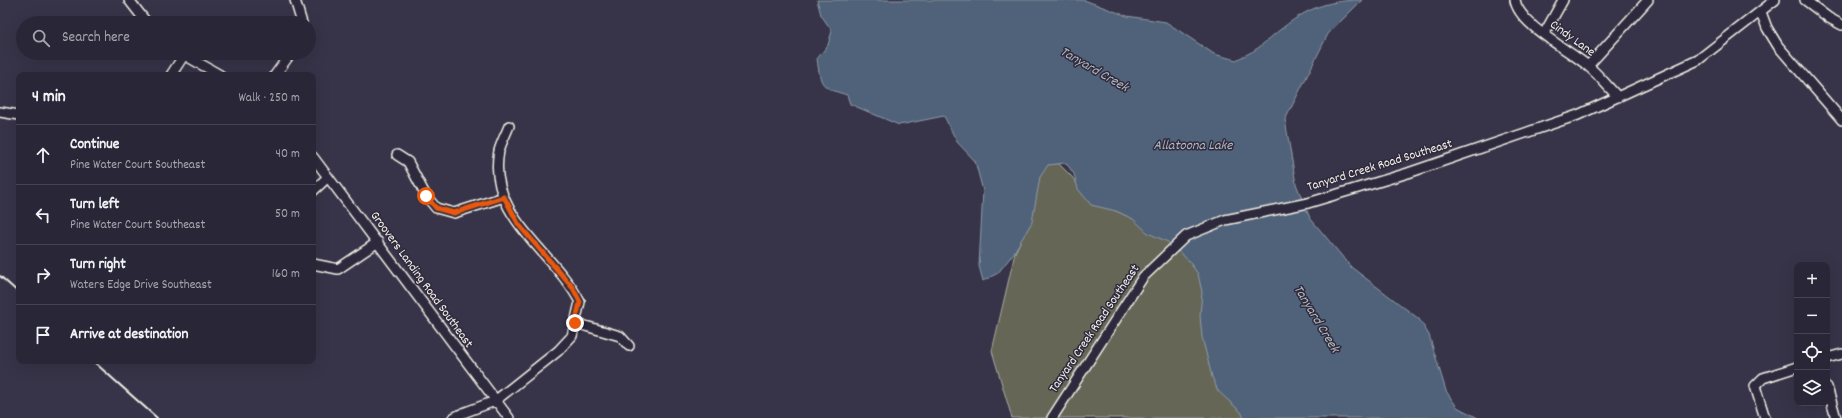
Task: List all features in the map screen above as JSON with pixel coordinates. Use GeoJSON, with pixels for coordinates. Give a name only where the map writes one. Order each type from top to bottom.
{"type":"FeatureCollection","features":[{"type":"Feature","properties":{"kind":"street"},"geometry":{"type":"LineString","coordinates":[[129,0],[142,16]]}},
{"type":"Feature","properties":{"kind":"street"},"geometry":{"type":"LineString","coordinates":[[295,0],[300,16]]}},
{"type":"Feature","properties":{"kind":"street","name":"Cindy Lane"},"geometry":{"type":"LineString","coordinates":[[1515,0],[1519,12],[1527,22],[1588,66],[1618,97]]}},
{"type":"Feature","properties":{"kind":"street"},"geometry":{"type":"LineString","coordinates":[[1544,34],[1563,0]]}},
{"type":"Feature","properties":{"kind":"street"},"geometry":{"type":"LineString","coordinates":[[1588,66],[1648,0]]}},
{"type":"Feature","properties":{"kind":"street","name":"Tanyard Creek Road Southeast"},"geometry":{"type":"LineString","coordinates":[[1052,418],[1143,277],[1186,236],[1226,220],[1308,203],[1408,173],[1578,115],[1698,60],[1775,0]]}},
{"type":"Feature","properties":{"kind":"street"},"geometry":{"type":"LineString","coordinates":[[1805,0],[1829,18],[1842,25]]}},
{"type":"Feature","properties":{"kind":"street"},"geometry":{"type":"LineString","coordinates":[[1761,12],[1767,28],[1778,46],[1842,120]]}},
{"type":"Feature","properties":{"kind":"street"},"geometry":{"type":"LineString","coordinates":[[173,72],[180,60]]}},
{"type":"Feature","properties":{"kind":"street"},"geometry":{"type":"LineString","coordinates":[[194,60],[215,72]]}},
{"type":"Feature","properties":{"kind":"street"},"geometry":{"type":"LineString","coordinates":[[277,72],[286,60]]}},
{"type":"Feature","properties":{"kind":"street"},"geometry":{"type":"LineString","coordinates":[[0,112],[16,115]]}},
{"type":"Feature","properties":{"kind":"street"},"geometry":{"type":"LineString","coordinates":[[453,418],[495,401],[558,351],[572,336],[580,302],[573,288],[519,225],[504,197],[498,179],[499,151],[509,126]]}},
{"type":"Feature","properties":{"kind":"street"},"geometry":{"type":"LineString","coordinates":[[396,155],[408,162],[426,196],[436,208],[454,213],[504,197]]}},
{"type":"Feature","properties":{"kind":"street","name":"Groovers Landing Road Southeast"},"geometry":{"type":"LineString","coordinates":[[316,161],[509,418]]}},
{"type":"Feature","properties":{"kind":"street"},"geometry":{"type":"LineString","coordinates":[[316,188],[328,177]]}},
{"type":"Feature","properties":{"kind":"street"},"geometry":{"type":"LineString","coordinates":[[316,264],[338,268],[378,242]]}},
{"type":"Feature","properties":{"kind":"street"},"geometry":{"type":"LineString","coordinates":[[575,323],[620,336],[629,346]]}},
{"type":"Feature","properties":{"kind":"street"},"geometry":{"type":"LineString","coordinates":[[1830,357],[1842,354]]}},
{"type":"Feature","properties":{"kind":"street"},"geometry":{"type":"LineString","coordinates":[[1765,418],[1755,386],[1763,378],[1794,368]]}},
{"type":"Feature","properties":{"kind":"street"},"geometry":{"type":"LineString","coordinates":[[1830,397],[1836,418]]}},
{"type":"Feature","properties":{"kind":"green space"},"geometry":{"type":"Polygon","coordinates":[[[1051,156],[1072,177],[1089,199],[1163,232],[1200,262],[1250,418],[1012,418],[992,351],[1015,253],[1030,220],[1035,176],[1051,156]]]}},
{"type":"Feature","properties":{"kind":"water","name":"Allatoona Lake"},"geometry":{"type":"Polygon","coordinates":[[[817,0],[1084,0],[1127,16],[1166,22],[1214,54],[1236,60],[1258,48],[1282,28],[1304,13],[1330,3],[1362,0],[1328,34],[1285,120],[1296,184],[1310,218],[1351,267],[1419,319],[1429,335],[1446,391],[1457,407],[1478,418],[1244,418],[1241,412],[1218,391],[1212,377],[1202,337],[1200,315],[1202,292],[1198,274],[1188,260],[1168,242],[1148,233],[1133,219],[1116,211],[1091,205],[1078,189],[1074,174],[1066,163],[1048,165],[1040,177],[1032,222],[1013,254],[998,273],[983,281],[979,266],[983,191],[975,161],[957,142],[944,116],[899,125],[850,104],[847,95],[831,90],[823,84],[817,59],[828,45],[832,31],[821,15],[817,0]]]}},
{"type":"Feature","properties":{"kind":"railway"},"geometry":{"type":"LineString","coordinates":[[0,276],[16,290]]}},
{"type":"Feature","properties":{"kind":"railway"},"geometry":{"type":"LineString","coordinates":[[96,364],[157,418]]}},
{"type":"Feature","properties":{"kind":"route"},"geometry":{"type":"LineString","coordinates":[[426,196],[436,208],[454,213],[504,197],[519,225],[573,288],[580,302],[575,323]]}},
{"type":"Feature","properties":{"kind":"water label","name":"Tanyard Creek"},"geometry":{"type":"Point","coordinates":[1094,70]}},
{"type":"Feature","properties":{"kind":"water label","name":"Tanyard Creek"},"geometry":{"type":"Point","coordinates":[1316,319]}}]}
